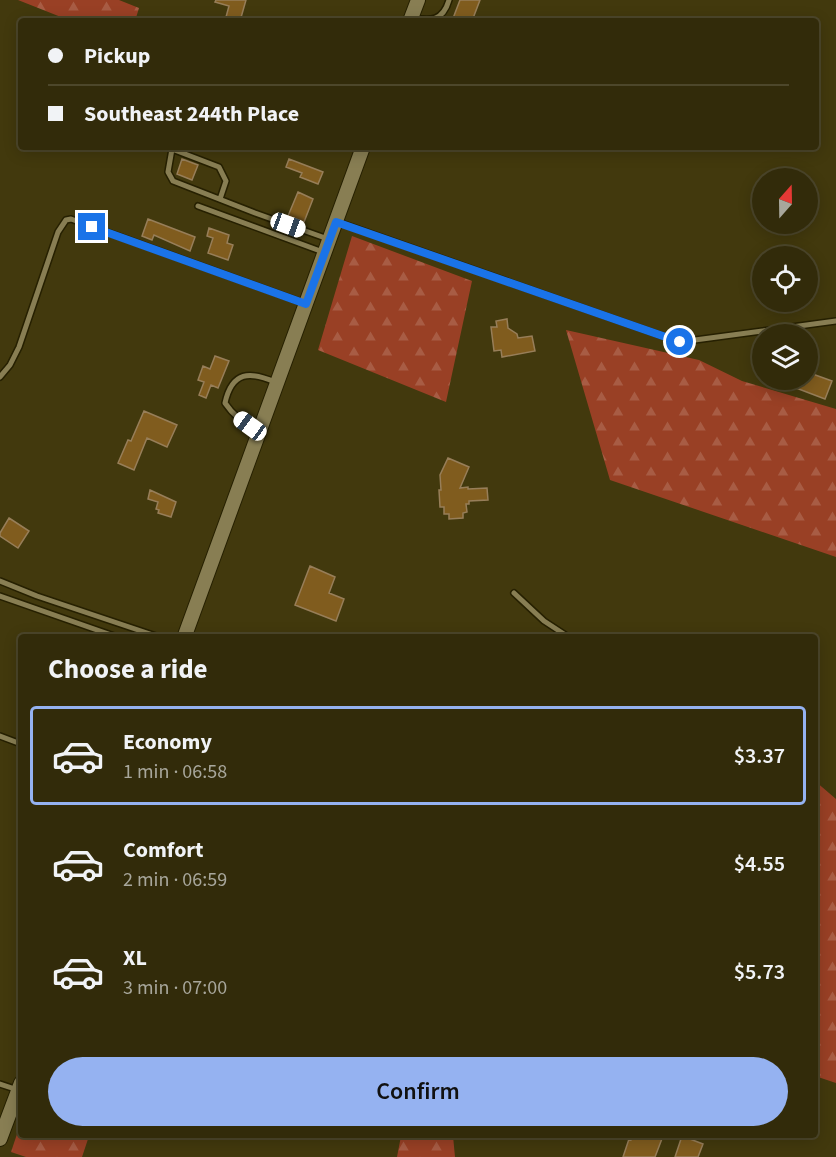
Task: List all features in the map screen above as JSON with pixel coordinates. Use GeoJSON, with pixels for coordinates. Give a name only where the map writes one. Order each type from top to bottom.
{"type":"FeatureCollection","features":[{"type":"Feature","properties":{"kind":"street"},"geometry":{"type":"LineString","coordinates":[[410,18],[418,0]]}},
{"type":"Feature","properties":{"kind":"street"},"geometry":{"type":"LineString","coordinates":[[185,634],[362,150]]}},
{"type":"Feature","properties":{"kind":"street"},"geometry":{"type":"LineString","coordinates":[[0,1139],[18,1092]]}},
{"type":"Feature","properties":{"kind":"lane"},"geometry":{"type":"LineString","coordinates":[[435,18],[444,11],[449,0]]}},
{"type":"Feature","properties":{"kind":"lane"},"geometry":{"type":"LineString","coordinates":[[169,150],[168,172],[173,181],[330,239]]}},
{"type":"Feature","properties":{"kind":"lane"},"geometry":{"type":"LineString","coordinates":[[174,150],[219,167],[226,181],[220,199]]}},
{"type":"Feature","properties":{"kind":"lane"},"geometry":{"type":"LineString","coordinates":[[198,206],[325,253]]}},
{"type":"Feature","properties":{"kind":"lane"},"geometry":{"type":"LineString","coordinates":[[0,377],[10,365],[19,347],[58,232],[66,220],[71,219],[306,304]]}},
{"type":"Feature","properties":{"kind":"lane"},"geometry":{"type":"LineString","coordinates":[[336,222],[680,342],[836,321]]}},
{"type":"Feature","properties":{"kind":"lane"},"geometry":{"type":"LineString","coordinates":[[260,430],[250,426],[230,409],[225,403],[227,394],[231,385],[240,377],[259,375],[277,383]]}},
{"type":"Feature","properties":{"kind":"lane"},"geometry":{"type":"LineString","coordinates":[[0,580],[37,596],[150,634]]}},
{"type":"Feature","properties":{"kind":"lane"},"geometry":{"type":"LineString","coordinates":[[514,593],[544,621],[564,634]]}},
{"type":"Feature","properties":{"kind":"lane"},"geometry":{"type":"LineString","coordinates":[[0,596],[109,634]]}},
{"type":"Feature","properties":{"kind":"lane"},"geometry":{"type":"LineString","coordinates":[[0,736],[18,743]]}},
{"type":"Feature","properties":{"kind":"lane"},"geometry":{"type":"LineString","coordinates":[[0,1084],[18,1087]]}},
{"type":"Feature","properties":{"kind":"green space"},"geometry":{"type":"Polygon","coordinates":[[[18,0],[119,0],[139,8],[136,18],[63,18],[18,0]]]}},
{"type":"Feature","properties":{"kind":"green space"},"geometry":{"type":"Polygon","coordinates":[[[352,236],[472,281],[446,402],[318,350],[352,236]]]}},
{"type":"Feature","properties":{"kind":"green space"},"geometry":{"type":"Polygon","coordinates":[[[566,330],[699,360],[752,384],[752,390],[772,390],[836,409],[836,557],[610,480],[566,330]]]}},
{"type":"Feature","properties":{"kind":"green space"},"geometry":{"type":"Polygon","coordinates":[[[818,784],[836,799],[836,1083],[818,1077],[818,784]]]}},
{"type":"Feature","properties":{"kind":"green space"},"geometry":{"type":"Polygon","coordinates":[[[18,1131],[18,1138],[88,1138],[82,1157],[26,1157],[11,1152],[18,1131]]]}},
{"type":"Feature","properties":{"kind":"green space"},"geometry":{"type":"Polygon","coordinates":[[[401,1138],[453,1138],[455,1157],[397,1157],[401,1138]]]}},
{"type":"Feature","properties":{"kind":"building"},"geometry":{"type":"Polygon","coordinates":[[[216,0],[246,0],[241,18],[226,17],[229,6],[215,2],[216,0]]]}},
{"type":"Feature","properties":{"kind":"building"},"geometry":{"type":"Polygon","coordinates":[[[460,0],[480,0],[473,18],[453,18],[460,0]]]}},
{"type":"Feature","properties":{"kind":"building"},"geometry":{"type":"Polygon","coordinates":[[[182,159],[198,165],[192,180],[177,174],[182,159]]]}},
{"type":"Feature","properties":{"kind":"building"},"geometry":{"type":"Polygon","coordinates":[[[289,159],[323,172],[318,184],[300,177],[302,173],[286,167],[289,159]]]}},
{"type":"Feature","properties":{"kind":"building"},"geometry":{"type":"Polygon","coordinates":[[[298,192],[313,199],[304,222],[288,216],[298,192]]]}},
{"type":"Feature","properties":{"kind":"building"},"geometry":{"type":"Polygon","coordinates":[[[148,219],[195,237],[190,251],[154,235],[152,240],[142,236],[148,219]]]}},
{"type":"Feature","properties":{"kind":"building"},"geometry":{"type":"Polygon","coordinates":[[[209,228],[229,235],[227,243],[233,245],[228,260],[208,253],[213,238],[207,236],[209,228]]]}},
{"type":"Feature","properties":{"kind":"building"},"geometry":{"type":"Polygon","coordinates":[[[507,319],[508,328],[517,334],[518,338],[532,336],[535,351],[502,357],[501,350],[494,351],[491,327],[497,327],[496,321],[507,319]]]}},
{"type":"Feature","properties":{"kind":"building"},"geometry":{"type":"Polygon","coordinates":[[[215,356],[229,361],[218,388],[211,385],[206,398],[199,395],[204,382],[198,380],[203,366],[210,369],[215,356]]]}},
{"type":"Feature","properties":{"kind":"building"},"geometry":{"type":"Polygon","coordinates":[[[818,376],[832,381],[825,399],[801,390],[818,390],[818,376]]]}},
{"type":"Feature","properties":{"kind":"building"},"geometry":{"type":"Polygon","coordinates":[[[144,411],[177,425],[167,447],[147,438],[134,470],[118,463],[144,411]]]}},
{"type":"Feature","properties":{"kind":"building"},"geometry":{"type":"Polygon","coordinates":[[[448,458],[469,467],[460,488],[487,488],[488,500],[469,501],[469,504],[466,504],[467,512],[463,513],[463,518],[449,519],[449,514],[444,514],[444,507],[440,507],[440,475],[448,458]]]}},
{"type":"Feature","properties":{"kind":"building"},"geometry":{"type":"Polygon","coordinates":[[[150,490],[176,502],[171,517],[158,513],[159,510],[156,509],[158,502],[148,499],[150,490]]]}},
{"type":"Feature","properties":{"kind":"building"},"geometry":{"type":"Polygon","coordinates":[[[9,518],[29,531],[18,548],[0,536],[9,518]]]}},
{"type":"Feature","properties":{"kind":"building"},"geometry":{"type":"Polygon","coordinates":[[[310,566],[335,577],[329,593],[344,599],[336,621],[295,605],[310,566]]]}},
{"type":"Feature","properties":{"kind":"building"},"geometry":{"type":"Polygon","coordinates":[[[632,1138],[662,1138],[655,1157],[623,1157],[629,1139],[632,1138]]]}},
{"type":"Feature","properties":{"kind":"building"},"geometry":{"type":"Polygon","coordinates":[[[681,1138],[703,1144],[698,1157],[675,1157],[681,1138]]]}},
{"type":"Feature","properties":{"kind":"route"},"geometry":{"type":"LineString","coordinates":[[92,227],[306,304],[336,222],[663,338],[680,342]]}}]}
